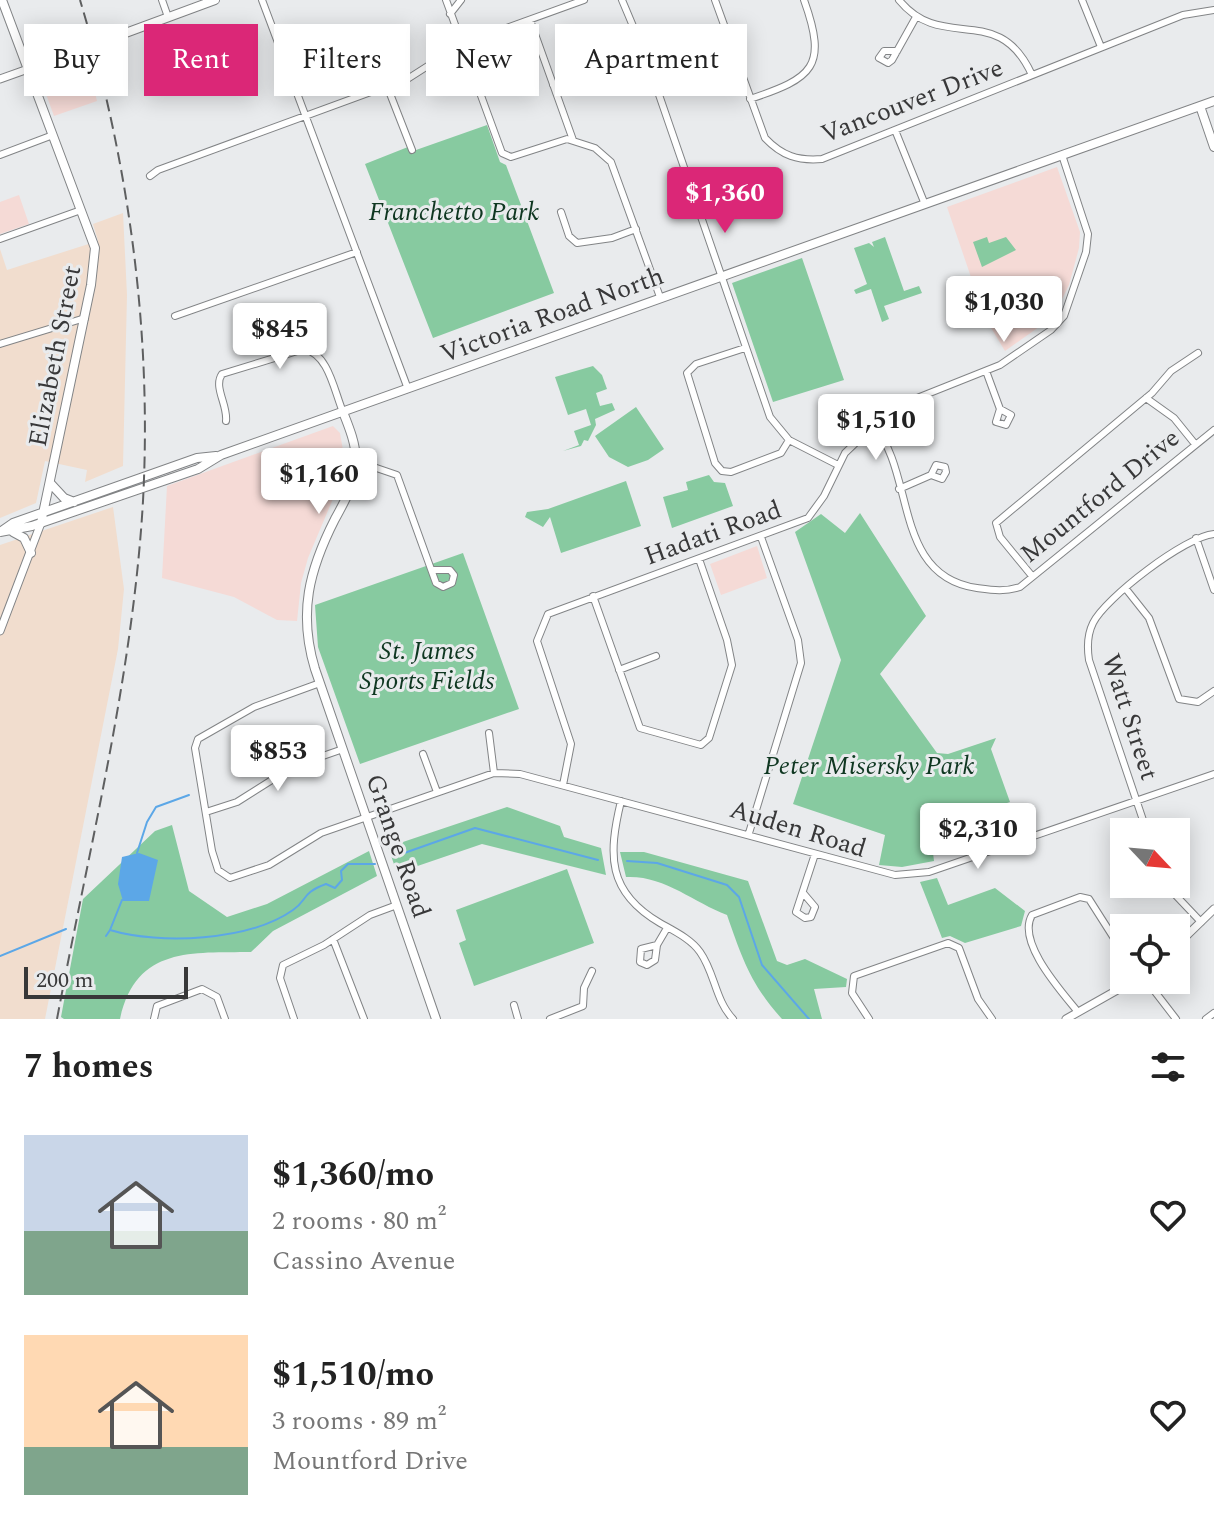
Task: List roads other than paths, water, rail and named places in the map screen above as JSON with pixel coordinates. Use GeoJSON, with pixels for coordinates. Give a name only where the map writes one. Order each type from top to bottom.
{"type":"FeatureCollection","features":[{"type":"Feature","properties":{"kind":"main road","name":"Elizabeth Street"},"geometry":{"type":"LineString","coordinates":[[2,0],[24,58]]}},
{"type":"Feature","properties":{"kind":"main road"},"geometry":{"type":"LineString","coordinates":[[128,32],[215,0]]}},
{"type":"Feature","properties":{"kind":"main road","name":"Elizabeth Street"},"geometry":{"type":"LineString","coordinates":[[38,96],[95,248],[95,266],[85,318],[41,523]]}},
{"type":"Feature","properties":{"kind":"main road","name":"Victoria Road North"},"geometry":{"type":"LineString","coordinates":[[147,481],[197,458],[221,455],[1214,101]]}},
{"type":"Feature","properties":{"kind":"main road"},"geometry":{"type":"LineString","coordinates":[[1200,106],[1214,147]]}},
{"type":"Feature","properties":{"kind":"main road"},"geometry":{"type":"LineString","coordinates":[[343,412],[356,461]]}},
{"type":"Feature","properties":{"kind":"main road","name":"Grange Road"},"geometry":{"type":"LineString","coordinates":[[356,461],[349,492],[316,559],[307,594],[306,629],[320,683],[436,1019]]}},
{"type":"Feature","properties":{"kind":"main road"},"geometry":{"type":"LineString","coordinates":[[0,532],[74,502],[147,481]]}},
{"type":"Feature","properties":{"kind":"main road"},"geometry":{"type":"LineString","coordinates":[[0,532],[13,532],[41,523],[147,481]]}},
{"type":"Feature","properties":{"kind":"main road"},"geometry":{"type":"LineString","coordinates":[[51,484],[64,498],[74,502]]}},
{"type":"Feature","properties":{"kind":"main road"},"geometry":{"type":"LineString","coordinates":[[13,532],[24,538],[31,553]]}},
{"type":"Feature","properties":{"kind":"street"},"geometry":{"type":"LineString","coordinates":[[162,0],[168,17]]}},
{"type":"Feature","properties":{"kind":"street"},"geometry":{"type":"LineString","coordinates":[[262,0],[408,389]]}},
{"type":"Feature","properties":{"kind":"street"},"geometry":{"type":"LineString","coordinates":[[446,0],[454,24]]}},
{"type":"Feature","properties":{"kind":"street"},"geometry":{"type":"LineString","coordinates":[[450,14],[461,0]]}},
{"type":"Feature","properties":{"kind":"street"},"geometry":{"type":"LineString","coordinates":[[519,24],[584,0]]}},
{"type":"Feature","properties":{"kind":"street"},"geometry":{"type":"LineString","coordinates":[[622,0],[632,24]]}},
{"type":"Feature","properties":{"kind":"street","name":"Vancouver Drive"},"geometry":{"type":"LineString","coordinates":[[715,0],[765,138],[781,152],[806,160],[822,159],[1195,10],[1214,10]]}},
{"type":"Feature","properties":{"kind":"street"},"geometry":{"type":"LineString","coordinates":[[750,99],[789,86],[807,71],[817,47],[804,0]]}},
{"type":"Feature","properties":{"kind":"street"},"geometry":{"type":"LineString","coordinates":[[899,0],[916,17],[937,24],[977,24],[997,29],[1020,50],[1032,75]]}},
{"type":"Feature","properties":{"kind":"street"},"geometry":{"type":"LineString","coordinates":[[1082,0],[1101,47]]}},
{"type":"Feature","properties":{"kind":"street"},"geometry":{"type":"LineString","coordinates":[[897,51],[916,17]]}},
{"type":"Feature","properties":{"kind":"street"},"geometry":{"type":"LineString","coordinates":[[530,20],[573,140]]}},
{"type":"Feature","properties":{"kind":"street"},"geometry":{"type":"LineString","coordinates":[[375,52],[383,54],[388,86],[370,58],[375,52]]}},
{"type":"Feature","properties":{"kind":"street"},"geometry":{"type":"LineString","coordinates":[[0,79],[24,70]]}},
{"type":"Feature","properties":{"kind":"street"},"geometry":{"type":"LineString","coordinates":[[150,176],[158,170],[361,96]]}},
{"type":"Feature","properties":{"kind":"street"},"geometry":{"type":"LineString","coordinates":[[392,96],[412,150]]}},
{"type":"Feature","properties":{"kind":"street"},"geometry":{"type":"LineString","coordinates":[[482,96],[506,156],[573,140],[595,148],[611,162],[660,297]]}},
{"type":"Feature","properties":{"kind":"street"},"geometry":{"type":"LineString","coordinates":[[660,96],[770,417],[789,440],[838,465]]}},
{"type":"Feature","properties":{"kind":"street"},"geometry":{"type":"LineString","coordinates":[[895,130],[924,202]]}},
{"type":"Feature","properties":{"kind":"street"},"geometry":{"type":"LineString","coordinates":[[0,155],[53,135]]}},
{"type":"Feature","properties":{"kind":"street","name":"Hadati Road"},"geometry":{"type":"LineString","coordinates":[[563,785],[571,744],[539,652],[539,630],[548,614],[808,518],[824,496],[838,465],[873,425],[902,401],[986,371],[1051,330],[1064,316],[1072,300],[1088,234],[1062,155]]}},
{"type":"Feature","properties":{"kind":"street"},"geometry":{"type":"LineString","coordinates":[[0,239],[81,210]]}},
{"type":"Feature","properties":{"kind":"street"},"geometry":{"type":"LineString","coordinates":[[561,212],[569,236],[577,243],[612,238],[636,229]]}},
{"type":"Feature","properties":{"kind":"street"},"geometry":{"type":"LineString","coordinates":[[175,316],[357,252]]}},
{"type":"Feature","properties":{"kind":"street"},"geometry":{"type":"LineString","coordinates":[[0,344],[85,318]]}},
{"type":"Feature","properties":{"kind":"street"},"geometry":{"type":"LineString","coordinates":[[745,348],[696,364],[687,373],[715,463],[722,471],[731,472],[781,453],[789,440]]}},
{"type":"Feature","properties":{"kind":"street"},"geometry":{"type":"LineString","coordinates":[[226,421],[227,410],[218,384],[222,374],[304,349],[312,350],[323,362],[343,412]]}},
{"type":"Feature","properties":{"kind":"street"},"geometry":{"type":"LineString","coordinates":[[1032,576],[1000,537],[996,523],[1146,398],[1171,371],[1198,353]]}},
{"type":"Feature","properties":{"kind":"street"},"geometry":{"type":"LineString","coordinates":[[986,371],[1000,409]]}},
{"type":"Feature","properties":{"kind":"street"},"geometry":{"type":"LineString","coordinates":[[1146,398],[1174,418],[1195,444]]}},
{"type":"Feature","properties":{"kind":"street","name":"Mountford Drive"},"geometry":{"type":"LineString","coordinates":[[873,425],[887,444],[909,526],[936,570],[963,586],[1004,591],[1020,587],[1214,430]]}},
{"type":"Feature","properties":{"kind":"street"},"geometry":{"type":"LineString","coordinates":[[356,461],[376,465],[397,475],[433,570]]}},
{"type":"Feature","properties":{"kind":"street"},"geometry":{"type":"LineString","coordinates":[[899,489],[931,475]]}},
{"type":"Feature","properties":{"kind":"street","name":"Elizabeth Street"},"geometry":{"type":"LineString","coordinates":[[0,631],[41,523]]}},
{"type":"Feature","properties":{"kind":"street","name":"Watt Street"},"geometry":{"type":"LineString","coordinates":[[1142,818],[1087,647],[1096,618],[1126,589],[1179,546],[1214,534]]}},
{"type":"Feature","properties":{"kind":"street"},"geometry":{"type":"LineString","coordinates":[[749,833],[801,663],[798,640],[761,537]]}},
{"type":"Feature","properties":{"kind":"street"},"geometry":{"type":"LineString","coordinates":[[1196,538],[1214,590]]}},
{"type":"Feature","properties":{"kind":"street"},"geometry":{"type":"LineString","coordinates":[[593,596],[637,723],[644,731],[696,745],[706,742],[732,665],[727,640],[699,559]]}},
{"type":"Feature","properties":{"kind":"street"},"geometry":{"type":"LineString","coordinates":[[1126,589],[1149,618],[1179,699],[1184,703],[1198,702],[1214,691]]}},
{"type":"Feature","properties":{"kind":"street"},"geometry":{"type":"LineString","coordinates":[[619,670],[656,656]]}},
{"type":"Feature","properties":{"kind":"street"},"geometry":{"type":"LineString","coordinates":[[320,683],[254,707],[198,739],[195,748],[206,812],[237,802],[294,766],[344,749]]}},
{"type":"Feature","properties":{"kind":"street"},"geometry":{"type":"LineString","coordinates":[[489,733],[494,773]]}},
{"type":"Feature","properties":{"kind":"street"},"geometry":{"type":"LineString","coordinates":[[423,754],[437,792]]}},
{"type":"Feature","properties":{"kind":"street","name":"Auden Road"},"geometry":{"type":"LineString","coordinates":[[206,812],[218,870],[230,878],[269,865],[321,833],[494,773],[520,774],[749,833],[882,874],[917,874],[1214,774]]}},
{"type":"Feature","properties":{"kind":"street"},"geometry":{"type":"LineString","coordinates":[[621,801],[611,849],[617,876],[636,908],[701,952],[719,999],[733,1019]]}},
{"type":"Feature","properties":{"kind":"street"},"geometry":{"type":"LineString","coordinates":[[804,894],[815,854]]}},
{"type":"Feature","properties":{"kind":"street"},"geometry":{"type":"LineString","coordinates":[[1078,1012],[1039,960],[1029,930],[1032,915],[1080,897],[1089,899],[1110,936]]}},
{"type":"Feature","properties":{"kind":"street"},"geometry":{"type":"LineString","coordinates":[[1178,898],[1201,922]]}},
{"type":"Feature","properties":{"kind":"street"},"geometry":{"type":"LineString","coordinates":[[294,1019],[280,970],[287,962],[333,939],[370,915],[397,905]]}},
{"type":"Feature","properties":{"kind":"street"},"geometry":{"type":"LineString","coordinates":[[1190,933],[1214,909]]}},
{"type":"Feature","properties":{"kind":"street"},"geometry":{"type":"LineString","coordinates":[[657,945],[667,928]]}},
{"type":"Feature","properties":{"kind":"street"},"geometry":{"type":"LineString","coordinates":[[333,939],[364,1019]]}},
{"type":"Feature","properties":{"kind":"street"},"geometry":{"type":"LineString","coordinates":[[869,1019],[850,989],[854,976],[948,943],[959,948],[978,999],[992,1019]]}},
{"type":"Feature","properties":{"kind":"street"},"geometry":{"type":"LineString","coordinates":[[550,1019],[583,1006],[584,988],[592,971]]}},
{"type":"Feature","properties":{"kind":"street"},"geometry":{"type":"LineString","coordinates":[[154,1019],[157,1006],[202,989],[217,997],[225,1019]]}},
{"type":"Feature","properties":{"kind":"street"},"geometry":{"type":"LineString","coordinates":[[1066,1019],[1110,994]]}},
{"type":"Feature","properties":{"kind":"street"},"geometry":{"type":"LineString","coordinates":[[1157,994],[1176,1019]]}},
{"type":"Feature","properties":{"kind":"street"},"geometry":{"type":"LineString","coordinates":[[514,1005],[518,1019]]}},
{"type":"Feature","properties":{"kind":"street"},"geometry":{"type":"LineString","coordinates":[[1206,1019],[1214,1013]]}},
{"type":"Feature","properties":{"kind":"water"},"geometry":{"type":"Polygon","coordinates":[[[139,853],[158,860],[149,901],[123,901],[118,884],[122,857],[139,853]]]}},
{"type":"Feature","properties":{"kind":"waterway"},"geometry":{"type":"LineString","coordinates":[[137,853],[147,822],[156,807],[189,795]]}},
{"type":"Feature","properties":{"kind":"waterway"},"geometry":{"type":"LineString","coordinates":[[393,857],[475,828],[598,860]]}},
{"type":"Feature","properties":{"kind":"waterway"},"geometry":{"type":"LineString","coordinates":[[627,861],[657,863],[727,885],[739,897],[762,965],[809,1019]]}},
{"type":"Feature","properties":{"kind":"waterway"},"geometry":{"type":"LineString","coordinates":[[106,936],[110,930],[154,938],[204,937],[253,928],[293,910],[318,887],[326,884],[335,888],[342,880],[341,871],[348,864],[375,864]]}},
{"type":"Feature","properties":{"kind":"waterway"},"geometry":{"type":"LineString","coordinates":[[110,930],[122,900]]}},
{"type":"Feature","properties":{"kind":"waterway"},"geometry":{"type":"LineString","coordinates":[[0,956],[66,929]]}},
{"type":"Feature","properties":{"kind":"railway"},"geometry":{"type":"LineString","coordinates":[[57,1019],[108,761],[130,631],[138,566],[145,438],[140,311],[124,185],[112,123],[80,0]]}},
{"type":"Feature","properties":{"kind":"park label","name":"Franchetto Park"},"geometry":{"type":"Point","coordinates":[454,212]}},
{"type":"Feature","properties":{"kind":"park label","name":"St. James Sports Fields"},"geometry":{"type":"Point","coordinates":[427,666]}},
{"type":"Feature","properties":{"kind":"park label","name":"Peter Misersky Park"},"geometry":{"type":"Point","coordinates":[869,766]}}]}
